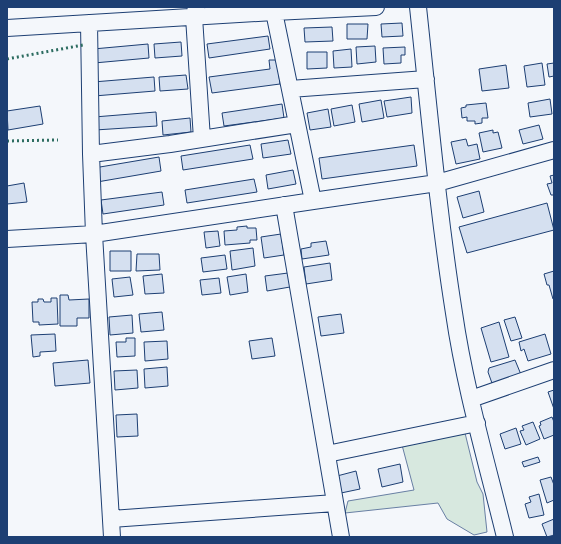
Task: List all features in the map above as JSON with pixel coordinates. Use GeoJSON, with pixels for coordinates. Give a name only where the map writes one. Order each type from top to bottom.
{"type":"FeatureCollection","features":[{"type":"Feature","properties":{"kind":"street"},"geometry":{"type":"LineString","coordinates":[[7,28],[89,23],[195,12],[376,7]]}},
{"type":"Feature","properties":{"kind":"street"},"geometry":{"type":"LineString","coordinates":[[418,7],[437,183],[454,313],[465,375],[505,537]]}},
{"type":"Feature","properties":{"kind":"street"},"geometry":{"type":"LineString","coordinates":[[274,9],[313,201]]}},
{"type":"Feature","properties":{"kind":"street"},"geometry":{"type":"LineString","coordinates":[[195,12],[202,139]]}},
{"type":"Feature","properties":{"kind":"street"},"geometry":{"type":"LineString","coordinates":[[89,23],[94,234],[112,537]]}},
{"type":"Feature","properties":{"kind":"street"},"geometry":{"type":"LineString","coordinates":[[290,89],[426,79]]}},
{"type":"Feature","properties":{"kind":"street"},"geometry":{"type":"LineString","coordinates":[[91,154],[297,124]]}},
{"type":"Feature","properties":{"kind":"street"},"geometry":{"type":"LineString","coordinates":[[7,239],[94,234],[437,183],[554,150]]}},
{"type":"Feature","properties":{"kind":"street"},"geometry":{"type":"LineString","coordinates":[[284,205],[341,537]]}},
{"type":"Feature","properties":{"kind":"street"},"geometry":{"type":"LineString","coordinates":[[471,399],[554,370]]}},
{"type":"Feature","properties":{"kind":"street"},"geometry":{"type":"LineString","coordinates":[[327,454],[477,423]]}},
{"type":"Feature","properties":{"kind":"street"},"geometry":{"type":"LineString","coordinates":[[111,518],[335,503]]}},
{"type":"Feature","properties":{"kind":"shaded area"},"geometry":{"type":"Polygon","coordinates":[[[465,433],[477,482],[483,494],[487,532],[474,535],[447,519],[438,503],[345,513],[348,501],[414,490],[402,445],[465,433]]]}},
{"type":"Feature","properties":{"kind":"building"},"geometry":{"type":"Polygon","coordinates":[[[402,23],[403,36],[382,37],[381,24],[402,23]]]}},
{"type":"Feature","properties":{"kind":"building"},"geometry":{"type":"Polygon","coordinates":[[[347,24],[368,24],[367,39],[347,39],[347,24]]]}},
{"type":"Feature","properties":{"kind":"building"},"geometry":{"type":"Polygon","coordinates":[[[332,27],[333,41],[305,42],[304,28],[332,27]]]}},
{"type":"Feature","properties":{"kind":"building"},"geometry":{"type":"Polygon","coordinates":[[[268,36],[270,49],[209,58],[207,44],[268,36]]]}},
{"type":"Feature","properties":{"kind":"building"},"geometry":{"type":"Polygon","coordinates":[[[181,42],[182,56],[155,58],[154,44],[181,42]]]}},
{"type":"Feature","properties":{"kind":"building"},"geometry":{"type":"Polygon","coordinates":[[[148,44],[149,58],[94,63],[93,49],[148,44]]]}},
{"type":"Feature","properties":{"kind":"building"},"geometry":{"type":"Polygon","coordinates":[[[375,46],[376,62],[357,64],[356,47],[375,46]]]}},
{"type":"Feature","properties":{"kind":"building"},"geometry":{"type":"Polygon","coordinates":[[[405,47],[405,55],[401,55],[401,63],[384,64],[383,48],[405,47]]]}},
{"type":"Feature","properties":{"kind":"building"},"geometry":{"type":"Polygon","coordinates":[[[351,49],[352,67],[334,68],[333,51],[351,49]]]}},
{"type":"Feature","properties":{"kind":"building"},"geometry":{"type":"Polygon","coordinates":[[[307,52],[327,52],[327,68],[307,69],[307,52]]]}},
{"type":"Feature","properties":{"kind":"building"},"geometry":{"type":"Polygon","coordinates":[[[269,60],[277,60],[280,84],[212,93],[209,77],[270,69],[269,60]]]}},
{"type":"Feature","properties":{"kind":"building"},"geometry":{"type":"Polygon","coordinates":[[[542,63],[545,85],[527,87],[524,66],[542,63]]]}},
{"type":"Feature","properties":{"kind":"building"},"geometry":{"type":"Polygon","coordinates":[[[554,63],[554,76],[549,77],[547,64],[554,63]]]}},
{"type":"Feature","properties":{"kind":"building"},"geometry":{"type":"Polygon","coordinates":[[[506,65],[509,88],[482,91],[479,69],[506,65]]]}},
{"type":"Feature","properties":{"kind":"building"},"geometry":{"type":"Polygon","coordinates":[[[186,75],[188,89],[160,91],[159,77],[186,75]]]}},
{"type":"Feature","properties":{"kind":"building"},"geometry":{"type":"Polygon","coordinates":[[[154,77],[155,91],[94,96],[93,82],[154,77]]]}},
{"type":"Feature","properties":{"kind":"building"},"geometry":{"type":"Polygon","coordinates":[[[411,97],[412,113],[387,117],[384,101],[411,97]]]}},
{"type":"Feature","properties":{"kind":"building"},"geometry":{"type":"Polygon","coordinates":[[[550,99],[552,114],[530,117],[528,103],[550,99]]]}},
{"type":"Feature","properties":{"kind":"building"},"geometry":{"type":"Polygon","coordinates":[[[381,100],[384,118],[362,122],[359,104],[381,100]]]}},
{"type":"Feature","properties":{"kind":"building"},"geometry":{"type":"Polygon","coordinates":[[[486,103],[488,118],[482,118],[482,123],[475,124],[475,121],[467,121],[467,117],[462,118],[461,108],[466,107],[466,105],[486,103]]]}},
{"type":"Feature","properties":{"kind":"building"},"geometry":{"type":"Polygon","coordinates":[[[282,104],[284,118],[224,126],[222,113],[282,104]]]}},
{"type":"Feature","properties":{"kind":"building"},"geometry":{"type":"Polygon","coordinates":[[[352,105],[355,122],[334,126],[331,109],[352,105]]]}},
{"type":"Feature","properties":{"kind":"building"},"geometry":{"type":"Polygon","coordinates":[[[40,106],[43,124],[8,130],[7,111],[40,106]]]}},
{"type":"Feature","properties":{"kind":"building"},"geometry":{"type":"Polygon","coordinates":[[[328,109],[331,127],[310,130],[307,113],[328,109]]]}},
{"type":"Feature","properties":{"kind":"building"},"geometry":{"type":"Polygon","coordinates":[[[156,112],[157,126],[95,130],[94,117],[156,112]]]}},
{"type":"Feature","properties":{"kind":"building"},"geometry":{"type":"Polygon","coordinates":[[[190,118],[191,132],[163,135],[162,121],[190,118]]]}},
{"type":"Feature","properties":{"kind":"building"},"geometry":{"type":"Polygon","coordinates":[[[539,125],[543,139],[523,144],[519,130],[539,125]]]}},
{"type":"Feature","properties":{"kind":"building"},"geometry":{"type":"Polygon","coordinates":[[[493,130],[493,133],[498,132],[502,148],[483,152],[479,133],[493,130]]]}},
{"type":"Feature","properties":{"kind":"building"},"geometry":{"type":"Polygon","coordinates":[[[466,139],[468,146],[477,144],[480,159],[456,164],[451,142],[466,139]]]}},
{"type":"Feature","properties":{"kind":"building"},"geometry":{"type":"Polygon","coordinates":[[[288,140],[291,154],[263,158],[261,144],[288,140]]]}},
{"type":"Feature","properties":{"kind":"building"},"geometry":{"type":"Polygon","coordinates":[[[250,145],[253,159],[183,170],[181,156],[250,145]]]}},
{"type":"Feature","properties":{"kind":"building"},"geometry":{"type":"Polygon","coordinates":[[[414,145],[417,166],[322,179],[319,158],[414,145]]]}},
{"type":"Feature","properties":{"kind":"building"},"geometry":{"type":"Polygon","coordinates":[[[159,157],[161,171],[97,182],[94,168],[159,157]]]}},
{"type":"Feature","properties":{"kind":"building"},"geometry":{"type":"Polygon","coordinates":[[[293,170],[296,184],[268,189],[266,175],[293,170]]]}},
{"type":"Feature","properties":{"kind":"building"},"geometry":{"type":"Polygon","coordinates":[[[554,175],[554,195],[551,195],[547,184],[552,183],[550,176],[554,175]]]}},
{"type":"Feature","properties":{"kind":"building"},"geometry":{"type":"Polygon","coordinates":[[[254,179],[257,192],[187,203],[185,190],[254,179]]]}},
{"type":"Feature","properties":{"kind":"building"},"geometry":{"type":"Polygon","coordinates":[[[24,183],[27,202],[7,204],[7,186],[24,183]]]}},
{"type":"Feature","properties":{"kind":"building"},"geometry":{"type":"Polygon","coordinates":[[[479,191],[484,212],[463,218],[457,197],[479,191]]]}},
{"type":"Feature","properties":{"kind":"building"},"geometry":{"type":"Polygon","coordinates":[[[162,192],[164,205],[103,214],[101,200],[162,192]]]}},
{"type":"Feature","properties":{"kind":"building"},"geometry":{"type":"Polygon","coordinates":[[[547,203],[554,230],[467,253],[459,227],[547,203]]]}},
{"type":"Feature","properties":{"kind":"building"},"geometry":{"type":"Polygon","coordinates":[[[247,226],[247,228],[256,228],[257,240],[250,240],[250,243],[225,245],[224,231],[237,230],[237,227],[247,226]]]}},
{"type":"Feature","properties":{"kind":"building"},"geometry":{"type":"Polygon","coordinates":[[[218,231],[220,246],[206,248],[204,232],[218,231]]]}},
{"type":"Feature","properties":{"kind":"building"},"geometry":{"type":"Polygon","coordinates":[[[281,234],[284,255],[264,258],[261,237],[281,234]]]}},
{"type":"Feature","properties":{"kind":"building"},"geometry":{"type":"Polygon","coordinates":[[[326,241],[329,255],[302,259],[301,249],[311,247],[311,243],[326,241]]]}},
{"type":"Feature","properties":{"kind":"building"},"geometry":{"type":"Polygon","coordinates":[[[253,248],[255,266],[232,270],[230,251],[253,248]]]}},
{"type":"Feature","properties":{"kind":"building"},"geometry":{"type":"Polygon","coordinates":[[[110,251],[131,251],[131,271],[110,271],[110,251]]]}},
{"type":"Feature","properties":{"kind":"building"},"geometry":{"type":"Polygon","coordinates":[[[137,254],[159,254],[160,270],[136,271],[137,254]]]}},
{"type":"Feature","properties":{"kind":"building"},"geometry":{"type":"Polygon","coordinates":[[[225,255],[227,269],[203,272],[201,258],[225,255]]]}},
{"type":"Feature","properties":{"kind":"building"},"geometry":{"type":"Polygon","coordinates":[[[330,263],[332,280],[306,284],[304,267],[330,263]]]}},
{"type":"Feature","properties":{"kind":"building"},"geometry":{"type":"Polygon","coordinates":[[[554,271],[554,299],[553,299],[544,274],[554,271]]]}},
{"type":"Feature","properties":{"kind":"building"},"geometry":{"type":"Polygon","coordinates":[[[288,273],[290,287],[267,291],[265,276],[288,273]]]}},
{"type":"Feature","properties":{"kind":"building"},"geometry":{"type":"Polygon","coordinates":[[[162,274],[164,293],[145,294],[143,276],[162,274]]]}},
{"type":"Feature","properties":{"kind":"building"},"geometry":{"type":"Polygon","coordinates":[[[246,274],[248,292],[230,295],[227,277],[246,274]]]}},
{"type":"Feature","properties":{"kind":"building"},"geometry":{"type":"Polygon","coordinates":[[[130,277],[133,295],[114,297],[112,279],[130,277]]]}},
{"type":"Feature","properties":{"kind":"building"},"geometry":{"type":"Polygon","coordinates":[[[219,278],[221,293],[202,295],[200,280],[219,278]]]}},
{"type":"Feature","properties":{"kind":"building"},"geometry":{"type":"Polygon","coordinates":[[[60,295],[68,295],[69,300],[89,299],[89,318],[77,318],[77,326],[60,326],[60,295]]]}},
{"type":"Feature","properties":{"kind":"building"},"geometry":{"type":"Polygon","coordinates":[[[51,298],[57,298],[58,324],[39,325],[39,322],[33,322],[32,302],[38,302],[38,299],[43,299],[44,302],[51,302],[51,298]]]}},
{"type":"Feature","properties":{"kind":"building"},"geometry":{"type":"Polygon","coordinates":[[[162,312],[164,330],[141,332],[139,314],[162,312]]]}},
{"type":"Feature","properties":{"kind":"building"},"geometry":{"type":"Polygon","coordinates":[[[341,314],[344,333],[321,336],[318,317],[341,314]]]}},
{"type":"Feature","properties":{"kind":"building"},"geometry":{"type":"Polygon","coordinates":[[[132,315],[133,333],[110,335],[109,317],[132,315]]]}},
{"type":"Feature","properties":{"kind":"building"},"geometry":{"type":"Polygon","coordinates":[[[515,317],[522,338],[511,341],[504,320],[515,317]]]}},
{"type":"Feature","properties":{"kind":"building"},"geometry":{"type":"Polygon","coordinates":[[[499,322],[509,357],[491,362],[481,328],[499,322]]]}},
{"type":"Feature","properties":{"kind":"building"},"geometry":{"type":"Polygon","coordinates":[[[55,334],[56,351],[40,352],[40,356],[33,357],[31,335],[55,334]]]}},
{"type":"Feature","properties":{"kind":"building"},"geometry":{"type":"Polygon","coordinates":[[[545,334],[551,354],[528,361],[524,349],[521,351],[519,342],[545,334]]]}},
{"type":"Feature","properties":{"kind":"building"},"geometry":{"type":"Polygon","coordinates":[[[126,338],[135,338],[135,356],[117,357],[116,342],[126,342],[126,338]]]}},
{"type":"Feature","properties":{"kind":"building"},"geometry":{"type":"Polygon","coordinates":[[[272,338],[275,356],[252,359],[249,341],[272,338]]]}},
{"type":"Feature","properties":{"kind":"building"},"geometry":{"type":"Polygon","coordinates":[[[167,341],[168,359],[145,361],[144,342],[167,341]]]}},
{"type":"Feature","properties":{"kind":"building"},"geometry":{"type":"Polygon","coordinates":[[[88,360],[90,383],[55,386],[53,363],[88,360]]]}},
{"type":"Feature","properties":{"kind":"building"},"geometry":{"type":"Polygon","coordinates":[[[515,360],[522,377],[493,386],[488,372],[489,368],[515,360]]]}},
{"type":"Feature","properties":{"kind":"building"},"geometry":{"type":"Polygon","coordinates":[[[167,367],[168,386],[145,388],[144,369],[167,367]]]}},
{"type":"Feature","properties":{"kind":"building"},"geometry":{"type":"Polygon","coordinates":[[[137,370],[138,388],[115,390],[114,371],[137,370]]]}},
{"type":"Feature","properties":{"kind":"building"},"geometry":{"type":"Polygon","coordinates":[[[554,390],[554,409],[548,392],[554,390]]]}},
{"type":"Feature","properties":{"kind":"building"},"geometry":{"type":"Polygon","coordinates":[[[137,414],[138,436],[117,437],[116,415],[137,414]]]}},
{"type":"Feature","properties":{"kind":"building"},"geometry":{"type":"Polygon","coordinates":[[[552,417],[554,422],[554,435],[544,439],[539,426],[541,425],[540,422],[552,417]]]}},
{"type":"Feature","properties":{"kind":"building"},"geometry":{"type":"Polygon","coordinates":[[[533,422],[540,439],[526,445],[520,431],[524,430],[522,426],[533,422]]]}},
{"type":"Feature","properties":{"kind":"building"},"geometry":{"type":"Polygon","coordinates":[[[516,428],[521,444],[505,449],[500,434],[516,428]]]}},
{"type":"Feature","properties":{"kind":"building"},"geometry":{"type":"Polygon","coordinates":[[[538,457],[540,462],[524,467],[522,462],[538,457]]]}},
{"type":"Feature","properties":{"kind":"building"},"geometry":{"type":"Polygon","coordinates":[[[400,464],[403,482],[382,487],[378,469],[400,464]]]}},
{"type":"Feature","properties":{"kind":"building"},"geometry":{"type":"Polygon","coordinates":[[[356,471],[360,489],[341,493],[337,476],[356,471]]]}},
{"type":"Feature","properties":{"kind":"building"},"geometry":{"type":"Polygon","coordinates":[[[551,477],[554,485],[554,500],[547,503],[540,480],[551,477]]]}},
{"type":"Feature","properties":{"kind":"building"},"geometry":{"type":"Polygon","coordinates":[[[539,494],[544,515],[529,518],[525,504],[531,502],[529,497],[539,494]]]}},
{"type":"Feature","properties":{"kind":"building"},"geometry":{"type":"Polygon","coordinates":[[[554,519],[554,535],[547,537],[542,524],[554,519]]]}},
{"type":"Feature","properties":{"kind":"hedge"},"geometry":{"type":"LineString","coordinates":[[7,59],[83,45]]}},
{"type":"Feature","properties":{"kind":"hedge"},"geometry":{"type":"LineString","coordinates":[[7,141],[58,140]]}}]}
